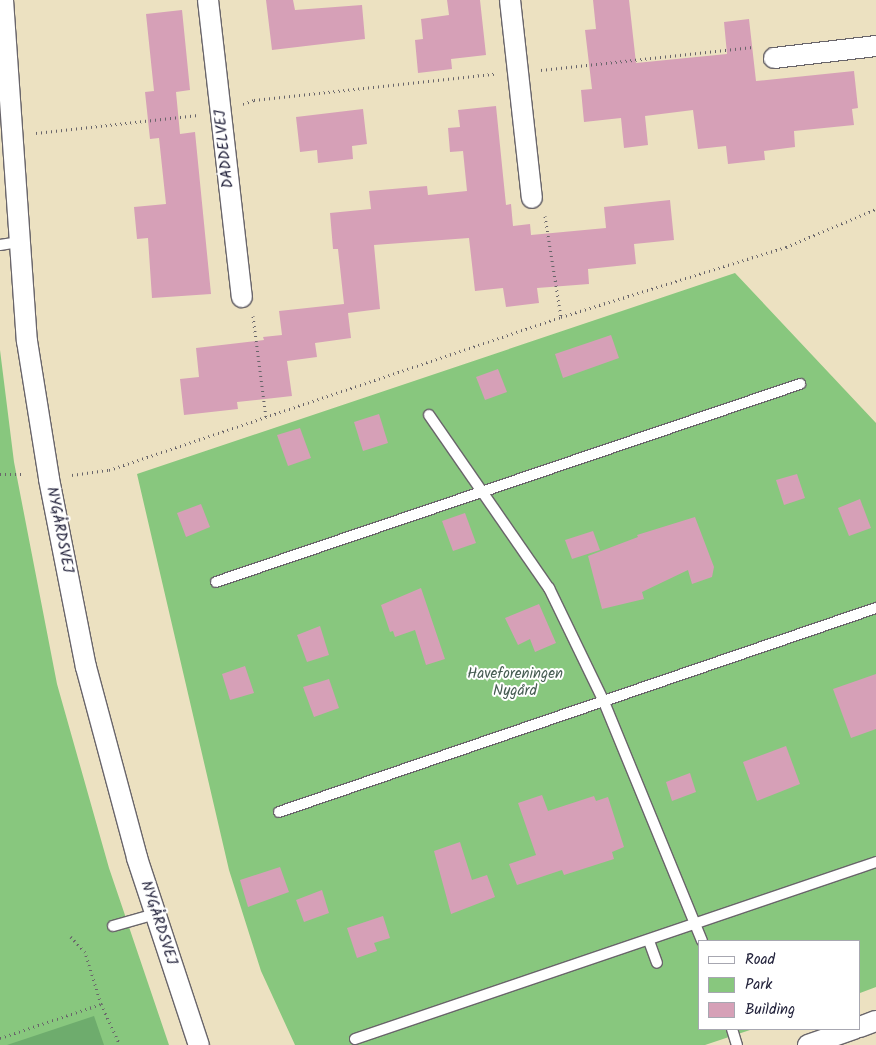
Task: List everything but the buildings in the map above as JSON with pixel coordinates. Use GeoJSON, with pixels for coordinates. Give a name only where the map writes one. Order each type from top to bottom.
{"type":"FeatureCollection","features":[{"type":"Feature","properties":{"kind":"street","name":"NYGÅRDSVEJ"},"geometry":{"type":"LineString","coordinates":[[3,0],[27,341],[49,479],[86,667],[155,914],[199,1045]]}},
{"type":"Feature","properties":{"kind":"street","name":"DADDELVEJ"},"geometry":{"type":"LineString","coordinates":[[208,0],[242,297]]}},
{"type":"Feature","properties":{"kind":"street"},"geometry":{"type":"LineString","coordinates":[[510,0],[532,198]]}},
{"type":"Feature","properties":{"kind":"street"},"geometry":{"type":"LineString","coordinates":[[774,58],[876,46]]}},
{"type":"Feature","properties":{"kind":"street"},"geometry":{"type":"LineString","coordinates":[[861,1027],[876,1021]]}},
{"type":"Feature","properties":{"kind":"street"},"geometry":{"type":"LineString","coordinates":[[808,1045],[851,1030]]}},
{"type":"Feature","properties":{"kind":"lane"},"geometry":{"type":"LineString","coordinates":[[0,245],[20,242]]}},
{"type":"Feature","properties":{"kind":"lane"},"geometry":{"type":"LineString","coordinates":[[216,582],[800,384]]}},
{"type":"Feature","properties":{"kind":"lane"},"geometry":{"type":"LineString","coordinates":[[429,416],[484,491],[549,588],[604,702],[702,940]]}},
{"type":"Feature","properties":{"kind":"lane"},"geometry":{"type":"LineString","coordinates":[[279,812],[876,608]]}},
{"type":"Feature","properties":{"kind":"lane"},"geometry":{"type":"LineString","coordinates":[[355,1039],[649,941],[876,862]]}},
{"type":"Feature","properties":{"kind":"lane"},"geometry":{"type":"LineString","coordinates":[[113,926],[155,914]]}},
{"type":"Feature","properties":{"kind":"lane"},"geometry":{"type":"LineString","coordinates":[[649,941],[657,963]]}},
{"type":"Feature","properties":{"kind":"lane"},"geometry":{"type":"LineString","coordinates":[[732,1030],[737,1045]]}},
{"type":"Feature","properties":{"kind":"path"},"geometry":{"type":"LineString","coordinates":[[13,136],[221,112],[254,100],[767,46],[774,58]]}},
{"type":"Feature","properties":{"kind":"path"},"geometry":{"type":"LineString","coordinates":[[532,198],[543,204],[561,317]]}},
{"type":"Feature","properties":{"kind":"path"},"geometry":{"type":"LineString","coordinates":[[0,474],[14,472],[49,479],[109,470],[561,317],[786,247],[876,209]]}},
{"type":"Feature","properties":{"kind":"path"},"geometry":{"type":"LineString","coordinates":[[242,297],[252,305],[266,418]]}},
{"type":"Feature","properties":{"kind":"path"},"geometry":{"type":"LineString","coordinates":[[71,937],[85,952],[101,1004],[120,1045]]}},
{"type":"Feature","properties":{"kind":"path"},"geometry":{"type":"LineString","coordinates":[[0,1038],[101,1004]]}},
{"type":"Feature","properties":{"kind":"green space","name":"Haveforeningen Nygård"},"geometry":{"type":"Polygon","coordinates":[[[735,273],[876,423],[876,987],[861,993],[861,940],[698,940],[698,1030],[750,1030],[705,1045],[295,1045],[261,971],[229,870],[137,474],[735,273]]]}},
{"type":"Feature","properties":{"kind":"green space"},"geometry":{"type":"Polygon","coordinates":[[[0,350],[14,462],[57,684],[109,868],[169,1045],[0,1045],[0,350]]]}},
{"type":"Feature","properties":{"kind":"green space"},"geometry":{"type":"Polygon","coordinates":[[[94,1016],[104,1045],[7,1045],[94,1016]]]}}]}
